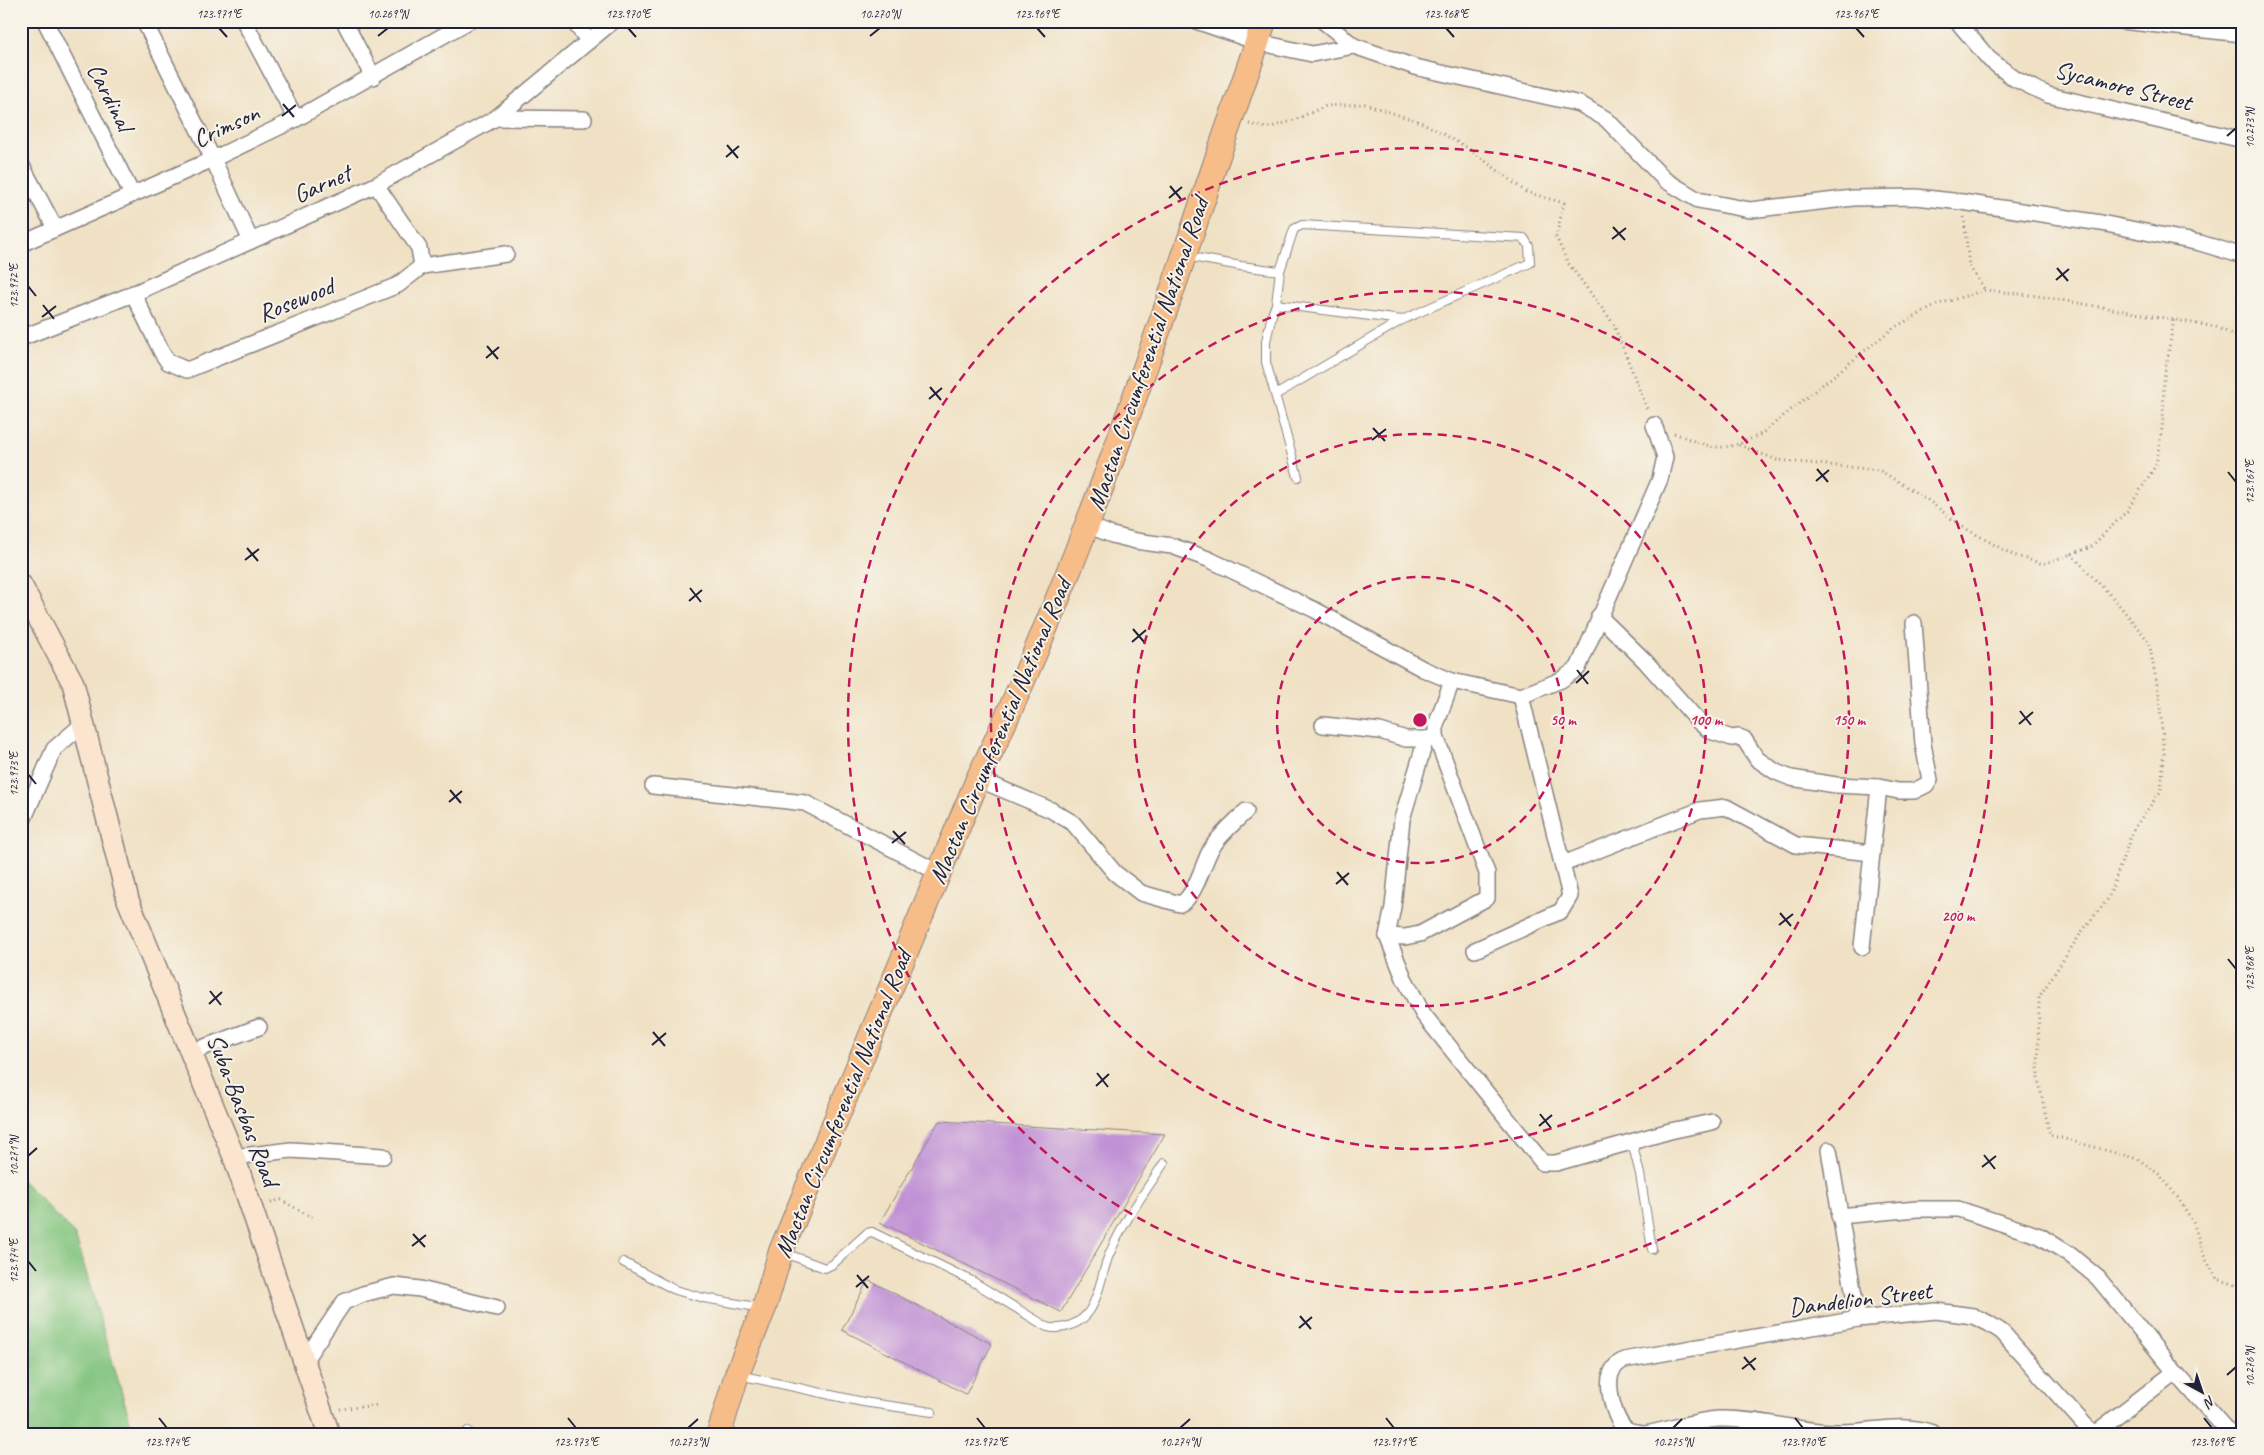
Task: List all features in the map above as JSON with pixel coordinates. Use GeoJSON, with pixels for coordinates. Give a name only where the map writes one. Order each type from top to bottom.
{"type":"FeatureCollection","features":[{"type":"Feature","properties":{"kind":"main road","name":"Mactan Circumferential National Road"},"geometry":{"type":"LineString","coordinates":[[719,1434],[737,1374],[764,1308],[781,1251],[978,779],[1003,727],[1088,525],[1184,255],[1260,32]]}},
{"type":"Feature","properties":{"kind":"street","name":"Cardinal"},"geometry":{"type":"LineString","coordinates":[[45,21],[132,194]]}},
{"type":"Feature","properties":{"kind":"street"},"geometry":{"type":"LineString","coordinates":[[144,21],[213,159],[251,242]]}},
{"type":"Feature","properties":{"kind":"street"},"geometry":{"type":"LineString","coordinates":[[244,21],[296,119]]}},
{"type":"Feature","properties":{"kind":"street"},"geometry":{"type":"LineString","coordinates":[[344,21],[373,77]]}},
{"type":"Feature","properties":{"kind":"street"},"geometry":{"type":"LineString","coordinates":[[573,21],[589,41]]}},
{"type":"Feature","properties":{"kind":"street","name":"Garnet"},"geometry":{"type":"LineString","coordinates":[[21,338],[134,293],[376,186],[496,118],[613,21]]}},
{"type":"Feature","properties":{"kind":"street"},"geometry":{"type":"LineString","coordinates":[[1196,21],[1260,32],[1312,54],[1354,46]]}},
{"type":"Feature","properties":{"kind":"street"},"geometry":{"type":"LineString","coordinates":[[1323,21],[1354,46],[1433,71],[1580,104],[1606,119],[1665,180],[1698,200],[1750,210],[1852,198],[1916,197],[2101,223],[2200,244],[2243,256]]}},
{"type":"Feature","properties":{"kind":"street","name":"Sycamore Street"},"geometry":{"type":"LineString","coordinates":[[1957,21],[1989,60],[2015,79],[2048,95],[2243,140]]}},
{"type":"Feature","properties":{"kind":"street"},"geometry":{"type":"LineString","coordinates":[[2121,21],[2243,34]]}},
{"type":"Feature","properties":{"kind":"street","name":"Crimson"},"geometry":{"type":"LineString","coordinates":[[21,244],[213,159],[296,119],[373,77],[464,23]]}},
{"type":"Feature","properties":{"kind":"street"},"geometry":{"type":"LineString","coordinates":[[496,118],[584,119]]}},
{"type":"Feature","properties":{"kind":"street"},"geometry":{"type":"LineString","coordinates":[[21,164],[55,228]]}},
{"type":"Feature","properties":{"kind":"street"},"geometry":{"type":"LineString","coordinates":[[376,186],[419,248],[422,266],[506,254]]}},
{"type":"Feature","properties":{"kind":"street","name":"Rosewood"},"geometry":{"type":"LineString","coordinates":[[134,293],[168,362],[187,370],[398,285],[422,266]]}},
{"type":"Feature","properties":{"kind":"street"},"geometry":{"type":"LineString","coordinates":[[1088,525],[1112,535],[1136,541],[1172,546],[1208,559],[1315,610],[1423,669],[1452,681],[1521,696],[1560,680],[1578,668],[1660,479],[1665,457],[1654,425]]}},
{"type":"Feature","properties":{"kind":"street","name":"Suba-Basbas Road"},"geometry":{"type":"LineString","coordinates":[[21,585],[73,683],[128,900],[234,1157],[329,1434]]}},
{"type":"Feature","properties":{"kind":"street"},"geometry":{"type":"LineString","coordinates":[[1599,616],[1645,661],[1700,723],[1710,731],[1732,738],[1739,737],[1744,739],[1757,759],[1776,772],[1791,778],[1836,785],[1879,786],[1898,791],[1914,791],[1926,785],[1930,780],[1923,744],[1914,623]]}},
{"type":"Feature","properties":{"kind":"street"},"geometry":{"type":"LineString","coordinates":[[1452,681],[1402,819],[1394,907],[1387,936],[1404,978],[1424,1014],[1543,1163],[1556,1163],[1670,1130],[1712,1122]]}},
{"type":"Feature","properties":{"kind":"street"},"geometry":{"type":"LineString","coordinates":[[1475,950],[1561,910],[1570,896],[1521,696]]}},
{"type":"Feature","properties":{"kind":"street"},"geometry":{"type":"LineString","coordinates":[[21,825],[54,749],[83,724]]}},
{"type":"Feature","properties":{"kind":"street"},"geometry":{"type":"LineString","coordinates":[[1323,725],[1380,731],[1406,739],[1431,738]]}},
{"type":"Feature","properties":{"kind":"street"},"geometry":{"type":"LineString","coordinates":[[1387,936],[1404,937],[1420,934],[1487,898],[1487,873],[1431,738]]}},
{"type":"Feature","properties":{"kind":"street"},"geometry":{"type":"LineString","coordinates":[[978,779],[1058,814],[1073,824],[1115,873],[1141,893],[1180,904],[1186,901],[1192,892],[1212,848],[1246,811]]}},
{"type":"Feature","properties":{"kind":"street"},"geometry":{"type":"LineString","coordinates":[[652,786],[805,803],[939,873]]}},
{"type":"Feature","properties":{"kind":"street"},"geometry":{"type":"LineString","coordinates":[[1862,947],[1879,786]]}},
{"type":"Feature","properties":{"kind":"street"},"geometry":{"type":"LineString","coordinates":[[1563,864],[1700,810],[1726,807],[1796,845],[1872,853]]}},
{"type":"Feature","properties":{"kind":"street"},"geometry":{"type":"LineString","coordinates":[[191,1052],[259,1028]]}},
{"type":"Feature","properties":{"kind":"street"},"geometry":{"type":"LineString","coordinates":[[234,1157],[290,1150],[382,1156]]}},
{"type":"Feature","properties":{"kind":"street"},"geometry":{"type":"LineString","coordinates":[[1829,1150],[1858,1319]]}},
{"type":"Feature","properties":{"kind":"street"},"geometry":{"type":"LineString","coordinates":[[1840,1216],[1917,1209],[1958,1209],[2040,1236],[2069,1254],[2098,1278],[2175,1372],[2230,1434]]}},
{"type":"Feature","properties":{"kind":"street"},"geometry":{"type":"LineString","coordinates":[[304,1361],[344,1302],[363,1294],[394,1286],[420,1289],[497,1308]]}},
{"type":"Feature","properties":{"kind":"street","name":"Dandelion Street"},"geometry":{"type":"LineString","coordinates":[[1644,1434],[1628,1431],[1617,1418],[1609,1388],[1609,1380],[1611,1372],[1617,1364],[1624,1360],[1858,1319],[1936,1311],[1973,1316],[2002,1332],[2094,1434]]}},
{"type":"Feature","properties":{"kind":"street"},"geometry":{"type":"LineString","coordinates":[[2094,1434],[2175,1372]]}},
{"type":"Feature","properties":{"kind":"street"},"geometry":{"type":"LineString","coordinates":[[1644,1434],[1707,1420],[1722,1419],[1771,1423],[1824,1432],[1860,1431],[1907,1426],[1934,1433]]}},
{"type":"Feature","properties":{"kind":"lane"},"geometry":{"type":"LineString","coordinates":[[1277,394],[1402,320],[1530,263],[1529,246],[1524,238],[1302,225],[1294,229],[1280,271],[1276,304],[1266,342],[1266,362],[1277,394],[1298,477]]}},
{"type":"Feature","properties":{"kind":"lane"},"geometry":{"type":"LineString","coordinates":[[1184,255],[1280,271]]}},
{"type":"Feature","properties":{"kind":"lane"},"geometry":{"type":"LineString","coordinates":[[1276,304],[1402,320]]}},
{"type":"Feature","properties":{"kind":"lane"},"geometry":{"type":"LineString","coordinates":[[1632,1142],[1640,1174],[1652,1249]]}},
{"type":"Feature","properties":{"kind":"lane"},"geometry":{"type":"LineString","coordinates":[[781,1251],[825,1268],[833,1264],[867,1233],[872,1232],[972,1281],[1047,1327],[1061,1329],[1078,1320],[1091,1309],[1108,1256],[1126,1218],[1164,1163]]}},
{"type":"Feature","properties":{"kind":"lane"},"geometry":{"type":"LineString","coordinates":[[623,1262],[675,1290],[704,1298],[764,1308]]}},
{"type":"Feature","properties":{"kind":"lane"},"geometry":{"type":"LineString","coordinates":[[737,1374],[863,1402],[932,1412]]}},
{"type":"Feature","properties":{"kind":"path"},"geometry":{"type":"LineString","coordinates":[[1229,120],[1267,128],[1289,122],[1326,106],[1365,104],[1423,123],[1461,144],[1526,192],[1564,203],[1556,237],[1568,263],[1613,324],[1654,425],[1711,448],[1738,445],[1761,434],[1893,328],[1939,304],[1984,290],[2038,296],[2174,319],[2216,327],[2243,339]]}},
{"type":"Feature","properties":{"kind":"path"},"geometry":{"type":"LineString","coordinates":[[1962,202],[1969,266],[1984,290]]}},
{"type":"Feature","properties":{"kind":"path"},"geometry":{"type":"LineString","coordinates":[[1738,445],[1777,460],[1879,470],[1925,498],[1961,526],[2013,555],[2043,564],[2091,547],[2127,511],[2156,465],[2163,421],[2164,378],[2174,319]]}},
{"type":"Feature","properties":{"kind":"path"},"geometry":{"type":"LineString","coordinates":[[2071,554],[2116,601],[2149,642],[2159,696],[2164,754],[2161,791],[2134,828],[2108,899],[2083,930],[2039,997],[2038,1079],[2043,1110],[2050,1135],[2138,1158],[2160,1175],[2178,1198],[2193,1222],[2205,1258],[2217,1279],[2243,1287]]}},
{"type":"Feature","properties":{"kind":"path"},"geometry":{"type":"LineString","coordinates":[[250,1205],[281,1200],[313,1218]]}},
{"type":"Feature","properties":{"kind":"path"},"geometry":{"type":"LineString","coordinates":[[321,1411],[379,1405]]}},
{"type":"Feature","properties":{"kind":"green space"},"geometry":{"type":"Polygon","coordinates":[[[21,1179],[75,1235],[134,1434],[21,1434],[21,1179]]]}},
{"type":"Feature","properties":{"kind":"building"},"geometry":{"type":"Polygon","coordinates":[[[939,1121],[1165,1134],[1061,1312],[880,1222],[939,1121]]]}},
{"type":"Feature","properties":{"kind":"building"},"geometry":{"type":"Polygon","coordinates":[[[868,1280],[992,1344],[966,1394],[842,1330],[868,1280]]]}}]}
